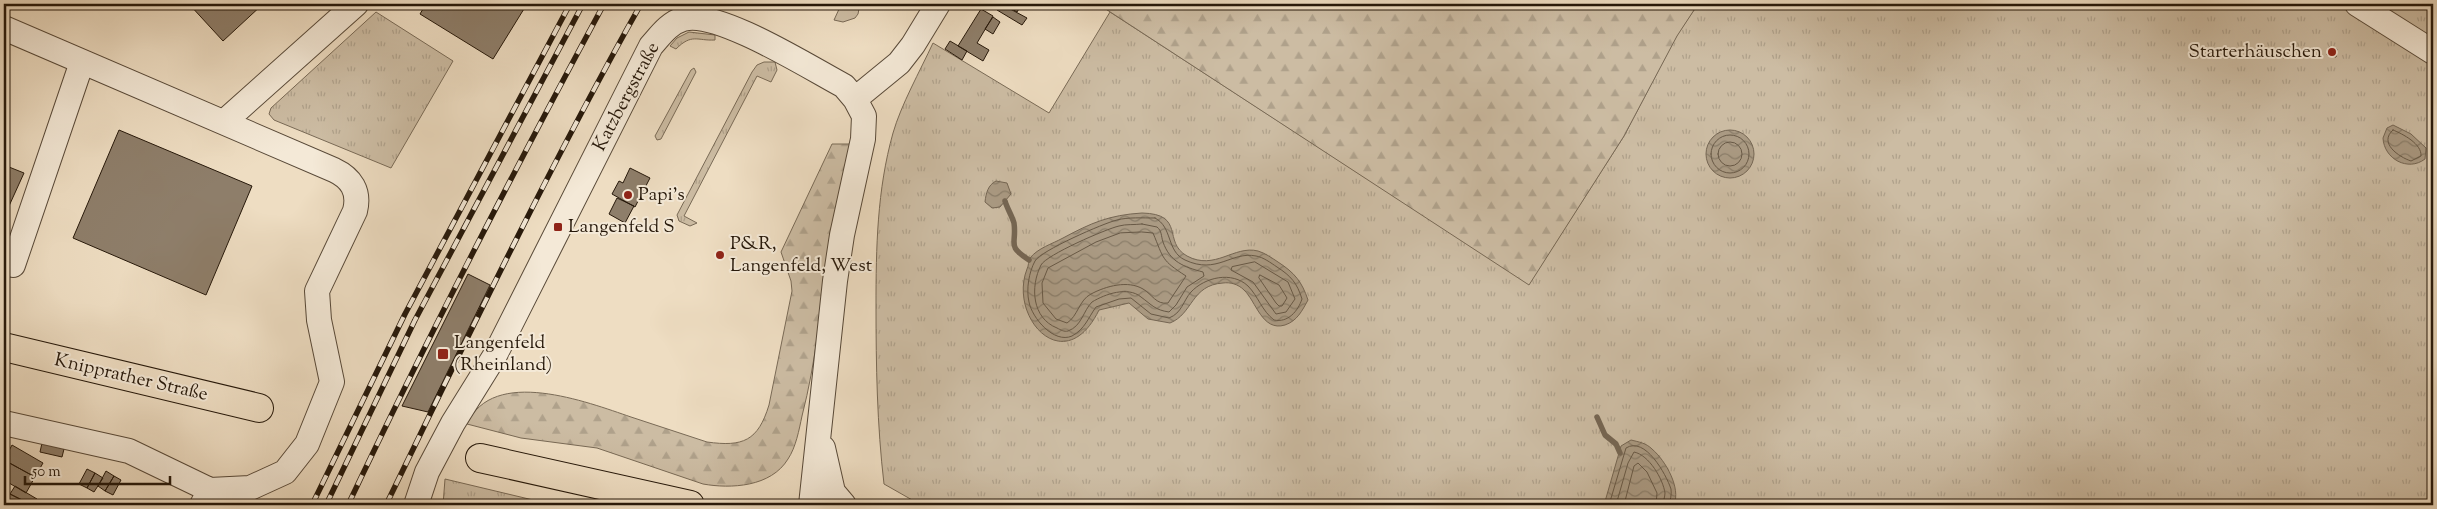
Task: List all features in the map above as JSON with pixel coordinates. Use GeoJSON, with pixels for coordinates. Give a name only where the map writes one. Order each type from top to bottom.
{"type":"FeatureCollection","features":[{"type":"Feature","properties":{"kind":"main road","name":"Knipprather Straße"},"geometry":{"type":"LineString","coordinates":[[4,347],[259,408]]}},
{"type":"Feature","properties":{"kind":"main road"},"geometry":{"type":"LineString","coordinates":[[480,458],[690,505]]}},
{"type":"Feature","properties":{"kind":"street"},"geometry":{"type":"LineString","coordinates":[[224,122],[356,4]]}},
{"type":"Feature","properties":{"kind":"street"},"geometry":{"type":"LineString","coordinates":[[855,99],[899,63],[913,46],[938,4]]}},
{"type":"Feature","properties":{"kind":"street"},"geometry":{"type":"LineString","coordinates":[[2357,4],[2433,52]]}},
{"type":"Feature","properties":{"kind":"street","name":"Katzbergstraße"},"geometry":{"type":"LineString","coordinates":[[416,505],[427,472],[494,357],[651,46],[667,28],[682,19],[694,17],[724,24],[844,86],[855,99],[864,116],[863,139],[839,253],[811,505]]}},
{"type":"Feature","properties":{"kind":"street"},"geometry":{"type":"LineString","coordinates":[[4,28],[345,175],[356,192],[358,201],[317,292],[319,320],[332,382],[307,444],[286,472],[250,488],[206,498],[129,451],[4,423]]}},
{"type":"Feature","properties":{"kind":"street"},"geometry":{"type":"LineString","coordinates":[[13,265],[82,62]]}},
{"type":"Feature","properties":{"kind":"street","name":"Katzbergstraße"},"geometry":{"type":"LineString","coordinates":[[819,429],[833,492],[844,505]]}},
{"type":"Feature","properties":{"kind":"green space"},"geometry":{"type":"Polygon","coordinates":[[[834,4],[860,4],[858,14],[855,18],[843,22],[834,20],[840,7],[834,4]]]}},
{"type":"Feature","properties":{"kind":"green space"},"geometry":{"type":"Polygon","coordinates":[[[1098,4],[1698,4],[1677,36],[1624,136],[1529,285],[1098,4]]]}},
{"type":"Feature","properties":{"kind":"green space"},"geometry":{"type":"Polygon","coordinates":[[[1698,4],[2338,4],[2359,17],[2367,4],[2433,4],[2433,505],[921,505],[884,484],[878,417],[876,350],[878,219],[888,154],[896,122],[933,43],[1049,113],[1110,12],[1529,284],[1624,136],[1677,35],[1698,4]]]}},
{"type":"Feature","properties":{"kind":"green space"},"geometry":{"type":"Polygon","coordinates":[[[376,12],[453,61],[391,168],[274,120],[269,114],[271,108],[376,12]]]}},
{"type":"Feature","properties":{"kind":"green space"},"geometry":{"type":"Polygon","coordinates":[[[689,32],[715,35],[715,40],[691,39],[676,49],[670,46],[677,38],[689,32]]]}},
{"type":"Feature","properties":{"kind":"green space"},"geometry":{"type":"Polygon","coordinates":[[[764,62],[775,62],[777,70],[771,82],[757,76],[684,216],[697,223],[690,226],[679,221],[677,215],[752,72],[757,65],[764,62]]]}},
{"type":"Feature","properties":{"kind":"green space"},"geometry":{"type":"Polygon","coordinates":[[[694,68],[696,72],[661,139],[657,140],[655,136],[691,70],[694,68]]]}},
{"type":"Feature","properties":{"kind":"green space"},"geometry":{"type":"Polygon","coordinates":[[[832,144],[850,144],[833,224],[811,375],[793,449],[781,468],[761,481],[750,484],[714,486],[597,448],[521,438],[467,424],[480,406],[497,396],[519,392],[567,397],[707,442],[740,442],[754,434],[760,427],[769,405],[792,291],[791,281],[781,252],[832,144]]]}},
{"type":"Feature","properties":{"kind":"green space"},"geometry":{"type":"Polygon","coordinates":[[[445,479],[554,505],[443,505],[445,479]]]}},
{"type":"Feature","properties":{"kind":"water"},"geometry":{"type":"Polygon","coordinates":[[[2393,125],[2411,134],[2426,148],[2425,159],[2418,163],[2405,164],[2392,157],[2384,145],[2383,138],[2387,128],[2393,125]]]}},
{"type":"Feature","properties":{"kind":"water"},"geometry":{"type":"Polygon","coordinates":[[[1730,130],[1739,132],[1747,137],[1752,145],[1754,154],[1752,163],[1747,171],[1739,176],[1730,178],[1721,176],[1713,171],[1708,163],[1706,154],[1708,145],[1713,137],[1721,132],[1730,130]]]}},
{"type":"Feature","properties":{"kind":"water"},"geometry":{"type":"Polygon","coordinates":[[[996,181],[1007,183],[1011,194],[1000,207],[992,208],[985,202],[985,199],[989,187],[996,181]]]}},
{"type":"Feature","properties":{"kind":"water"},"geometry":{"type":"Polygon","coordinates":[[[1142,213],[1164,218],[1169,223],[1180,250],[1187,256],[1197,260],[1207,261],[1249,250],[1266,254],[1293,274],[1303,288],[1308,300],[1293,321],[1277,326],[1265,320],[1242,288],[1234,284],[1223,283],[1204,289],[1178,319],[1170,323],[1148,319],[1129,303],[1099,310],[1085,330],[1071,340],[1056,341],[1043,334],[1032,322],[1025,306],[1023,288],[1030,258],[1041,249],[1092,224],[1110,218],[1142,213]]]}},
{"type":"Feature","properties":{"kind":"water"},"geometry":{"type":"Polygon","coordinates":[[[1631,440],[1647,445],[1662,460],[1674,483],[1676,498],[1674,505],[1604,505],[1621,446],[1631,440]]]}},
{"type":"Feature","properties":{"kind":"building"},"geometry":{"type":"Polygon","coordinates":[[[189,4],[263,4],[223,41],[189,4]]]}},
{"type":"Feature","properties":{"kind":"building"},"geometry":{"type":"Polygon","coordinates":[[[426,4],[527,4],[493,59],[420,14],[426,4]]]}},
{"type":"Feature","properties":{"kind":"building"},"geometry":{"type":"Polygon","coordinates":[[[1001,4],[1027,18],[1022,25],[997,10],[1001,4]]]}},
{"type":"Feature","properties":{"kind":"building"},"geometry":{"type":"Polygon","coordinates":[[[1004,4],[1022,4],[1017,12],[1004,4]]]}},
{"type":"Feature","properties":{"kind":"building"},"geometry":{"type":"Polygon","coordinates":[[[981,9],[993,16],[977,43],[989,50],[983,61],[958,46],[981,9]]]}},
{"type":"Feature","properties":{"kind":"building"},"geometry":{"type":"Polygon","coordinates":[[[993,17],[1000,22],[993,34],[985,29],[993,17]]]}},
{"type":"Feature","properties":{"kind":"building"},"geometry":{"type":"Polygon","coordinates":[[[950,41],[967,51],[962,60],[945,49],[950,41]]]}},
{"type":"Feature","properties":{"kind":"building","name":"Starterhäuschen"},"geometry":{"type":"Polygon","coordinates":[[[2329,47],[2337,49],[2336,57],[2327,55],[2329,47]]]}},
{"type":"Feature","properties":{"kind":"building"},"geometry":{"type":"Polygon","coordinates":[[[119,130],[252,186],[206,295],[73,238],[119,130]]]}},
{"type":"Feature","properties":{"kind":"building"},"geometry":{"type":"Polygon","coordinates":[[[4,165],[24,173],[4,217],[4,165]]]}},
{"type":"Feature","properties":{"kind":"building"},"geometry":{"type":"Polygon","coordinates":[[[630,168],[650,178],[635,207],[612,194],[619,181],[623,183],[630,168]]]}},
{"type":"Feature","properties":{"kind":"building"},"geometry":{"type":"Polygon","coordinates":[[[617,198],[634,206],[625,223],[609,214],[617,198]]]}},
{"type":"Feature","properties":{"kind":"building"},"geometry":{"type":"Polygon","coordinates":[[[468,274],[490,285],[428,412],[402,406],[468,274]]]}},
{"type":"Feature","properties":{"kind":"building"},"geometry":{"type":"Polygon","coordinates":[[[42,443],[64,449],[62,457],[40,452],[42,443]]]}},
{"type":"Feature","properties":{"kind":"building"},"geometry":{"type":"Polygon","coordinates":[[[12,445],[43,463],[35,477],[4,460],[12,445]]]}},
{"type":"Feature","properties":{"kind":"building"},"geometry":{"type":"Polygon","coordinates":[[[4,460],[35,477],[26,493],[4,480],[4,460]]]}},
{"type":"Feature","properties":{"kind":"building"},"geometry":{"type":"Polygon","coordinates":[[[87,469],[95,473],[87,488],[79,484],[87,469]]]}},
{"type":"Feature","properties":{"kind":"building"},"geometry":{"type":"Polygon","coordinates":[[[106,471],[114,476],[105,491],[98,486],[106,471]]]}},
{"type":"Feature","properties":{"kind":"building"},"geometry":{"type":"Polygon","coordinates":[[[95,473],[103,478],[94,492],[87,488],[95,473]]]}},
{"type":"Feature","properties":{"kind":"building"},"geometry":{"type":"Polygon","coordinates":[[[114,476],[121,480],[113,495],[105,491],[114,476]]]}},
{"type":"Feature","properties":{"kind":"building"},"geometry":{"type":"Polygon","coordinates":[[[15,486],[37,499],[33,505],[10,494],[15,486]]]}},
{"type":"Feature","properties":{"kind":"building"},"geometry":{"type":"Polygon","coordinates":[[[10,494],[31,505],[13,505],[6,501],[10,494]]]}},
{"type":"Feature","properties":{"kind":"waterway"},"geometry":{"type":"LineString","coordinates":[[1005,201],[1014,223],[1015,248],[1029,260]]}},
{"type":"Feature","properties":{"kind":"waterway"},"geometry":{"type":"LineString","coordinates":[[1597,417],[1605,435],[1616,444],[1620,453]]}},
{"type":"Feature","properties":{"kind":"railway"},"geometry":{"type":"LineString","coordinates":[[312,505],[405,314],[570,4]]}},
{"type":"Feature","properties":{"kind":"railway"},"geometry":{"type":"LineString","coordinates":[[326,505],[415,320],[583,4]]}},
{"type":"Feature","properties":{"kind":"railway"},"geometry":{"type":"LineString","coordinates":[[348,505],[473,253],[604,4]]}},
{"type":"Feature","properties":{"kind":"railway"},"geometry":{"type":"LineString","coordinates":[[386,505],[478,315],[574,127],[641,4]]}},
{"type":"Feature","properties":{"kind":"place","name":"Starterhäuschen"},"geometry":{"type":"Point","coordinates":[2332,52]}},
{"type":"Feature","properties":{"kind":"place","name":"Papi's"},"geometry":{"type":"Point","coordinates":[628,195]}},
{"type":"Feature","properties":{"kind":"place","name":"Langenfeld S"},"geometry":{"type":"Point","coordinates":[558,227]}},
{"type":"Feature","properties":{"kind":"place","name":"P&R, Langenfeld, West"},"geometry":{"type":"Point","coordinates":[720,255]}},
{"type":"Feature","properties":{"kind":"place","name":"Langenfeld (Rheinland)"},"geometry":{"type":"Point","coordinates":[443,354]}}]}
